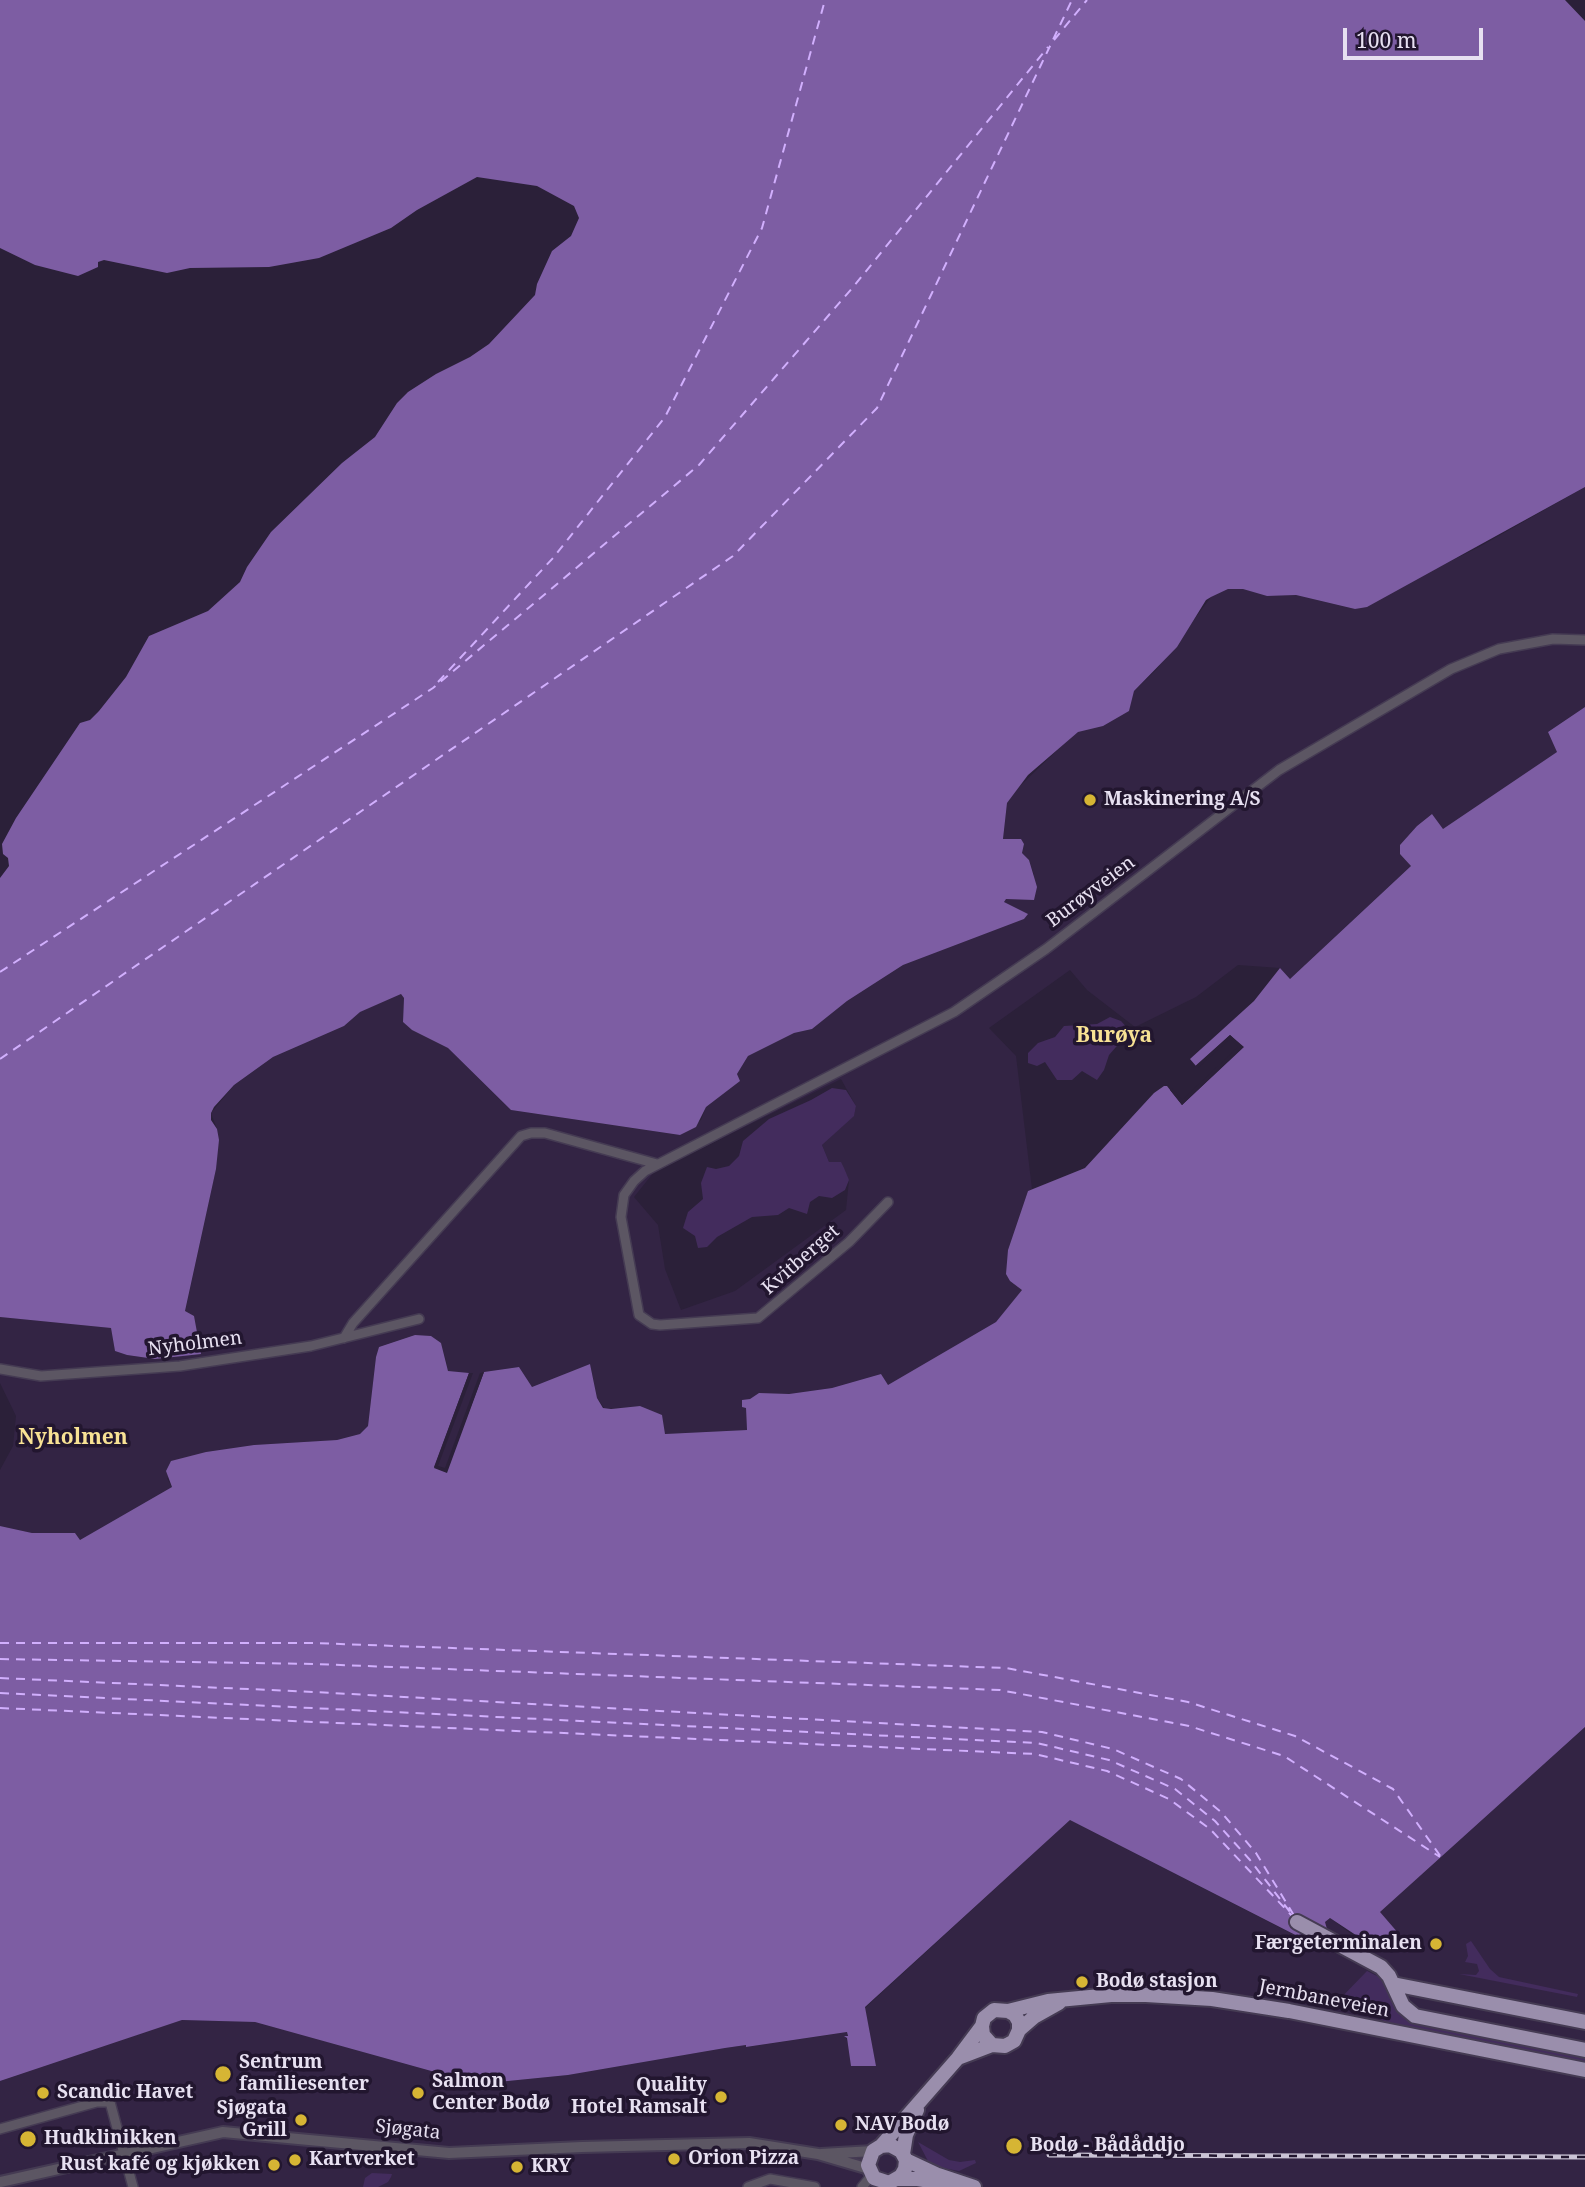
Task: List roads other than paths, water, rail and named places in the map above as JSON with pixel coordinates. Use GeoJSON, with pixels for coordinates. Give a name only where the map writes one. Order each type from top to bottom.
{"type":"FeatureCollection","features":[{"type":"Feature","properties":{"kind":"highway"},"geometry":{"type":"LineString","coordinates":[[1297,1922],[1381,1967],[1403,2006],[1415,2016],[1424,2020],[1585,2050]]}},
{"type":"Feature","properties":{"kind":"highway"},"geometry":{"type":"LineString","coordinates":[[1393,1984],[1585,2022]]}},
{"type":"Feature","properties":{"kind":"highway","name":"Jernbaneveien"},"geometry":{"type":"LineString","coordinates":[[877,2148],[958,2058],[982,2026],[984,2018],[1001,2009],[1008,2011],[1048,2001],[1146,1994],[1250,2004],[1582,2069]]}},
{"type":"Feature","properties":{"kind":"highway","name":"Jernbaneveien"},"geometry":{"type":"LineString","coordinates":[[958,2058],[992,2045],[1009,2045],[1017,2038],[1019,2030],[1034,2017],[1063,2000]]}},
{"type":"Feature","properties":{"kind":"highway"},"geometry":{"type":"LineString","coordinates":[[1008,2011],[1017,2019],[1019,2030]]}},
{"type":"Feature","properties":{"kind":"highway"},"geometry":{"type":"LineString","coordinates":[[982,2026],[983,2035],[992,2045]]}},
{"type":"Feature","properties":{"kind":"highway","name":"Jernbaneveien"},"geometry":{"type":"LineString","coordinates":[[904,2157],[906,2135],[920,2102]]}},
{"type":"Feature","properties":{"kind":"highway","name":"Sjøgata"},"geometry":{"type":"LineString","coordinates":[[877,2148],[894,2146],[904,2157],[938,2175],[971,2187]]}},
{"type":"Feature","properties":{"kind":"highway"},"geometry":{"type":"LineString","coordinates":[[868,2177],[869,2158],[877,2148]]}},
{"type":"Feature","properties":{"kind":"highway"},"geometry":{"type":"LineString","coordinates":[[890,2183],[905,2169],[904,2157]]}},
{"type":"Feature","properties":{"kind":"highway","name":"Sjøgata"},"geometry":{"type":"LineString","coordinates":[[868,2177],[890,2183],[918,2179],[971,2187]]}},
{"type":"Feature","properties":{"kind":"street","name":"Burøyveien"},"geometry":{"type":"LineString","coordinates":[[624,1195],[634,1181],[657,1164],[954,1012],[1046,949],[1279,770],[1451,669],[1499,649],[1553,639],[1585,640]]}},
{"type":"Feature","properties":{"kind":"street"},"geometry":{"type":"LineString","coordinates":[[344,1338],[352,1323],[521,1136],[545,1133],[657,1164]]}},
{"type":"Feature","properties":{"kind":"street","name":"Kvitberget"},"geometry":{"type":"LineString","coordinates":[[624,1195],[621,1217],[636,1307],[645,1321],[660,1325],[758,1318],[764,1315],[849,1242],[888,1202]]}},
{"type":"Feature","properties":{"kind":"street","name":"Nyholmen"},"geometry":{"type":"LineString","coordinates":[[0,1369],[41,1376],[180,1366],[310,1346],[419,1319]]}},
{"type":"Feature","properties":{"kind":"street"},"geometry":{"type":"LineString","coordinates":[[0,2129],[97,2102],[110,2102],[132,2187]]}},
{"type":"Feature","properties":{"kind":"street","name":"Sjøgata"},"geometry":{"type":"LineString","coordinates":[[0,2185],[125,2152],[223,2132],[449,2153],[749,2143],[818,2154],[877,2148]]}},
{"type":"Feature","properties":{"kind":"street","name":"Sjøgata"},"geometry":{"type":"LineString","coordinates":[[818,2154],[868,2177]]}},
{"type":"Feature","properties":{"kind":"street"},"geometry":{"type":"LineString","coordinates":[[748,2187],[770,2179],[815,2187]]}},
{"type":"Feature","properties":{"kind":"railway"},"geometry":{"type":"LineString","coordinates":[[1049,2155],[1585,2157]]}},
{"type":"Feature","properties":{"kind":"place","name":"Maskinering A/S"},"geometry":{"type":"Point","coordinates":[1090,800]}},
{"type":"Feature","properties":{"kind":"place","name":"Færgeterminalen"},"geometry":{"type":"Point","coordinates":[1436,1944]}},
{"type":"Feature","properties":{"kind":"place","name":"Bodø stasjon"},"geometry":{"type":"Point","coordinates":[1082,1982]}},
{"type":"Feature","properties":{"kind":"place","name":"Sentrum familiesenter"},"geometry":{"type":"Point","coordinates":[223,2074]}},
{"type":"Feature","properties":{"kind":"place","name":"Scandic Havet"},"geometry":{"type":"Point","coordinates":[43,2093]}},
{"type":"Feature","properties":{"kind":"place","name":"Salmon Center Bodø"},"geometry":{"type":"Point","coordinates":[418,2093]}},
{"type":"Feature","properties":{"kind":"place","name":"Quality Hotel Ramsalt"},"geometry":{"type":"Point","coordinates":[721,2097]}},
{"type":"Feature","properties":{"kind":"place","name":"Sjøgata Grill"},"geometry":{"type":"Point","coordinates":[301,2120]}},
{"type":"Feature","properties":{"kind":"place","name":"NAV Bodø"},"geometry":{"type":"Point","coordinates":[841,2125]}},
{"type":"Feature","properties":{"kind":"place","name":"Hudklinikken"},"geometry":{"type":"Point","coordinates":[28,2139]}},
{"type":"Feature","properties":{"kind":"place","name":"Bodø - Bådåddjo"},"geometry":{"type":"Point","coordinates":[1014,2146]}},
{"type":"Feature","properties":{"kind":"place","name":"Orion Pizza"},"geometry":{"type":"Point","coordinates":[674,2159]}},
{"type":"Feature","properties":{"kind":"place","name":"Kartverket"},"geometry":{"type":"Point","coordinates":[295,2160]}},
{"type":"Feature","properties":{"kind":"place","name":"Rust kafé og kjøkken"},"geometry":{"type":"Point","coordinates":[274,2165]}},
{"type":"Feature","properties":{"kind":"place","name":"KRY"},"geometry":{"type":"Point","coordinates":[517,2167]}},
{"type":"Feature","properties":{"kind":"district","name":"Burøya"},"geometry":{"type":"Point","coordinates":[1114,1036]}},
{"type":"Feature","properties":{"kind":"district","name":"Nyholmen"},"geometry":{"type":"Point","coordinates":[73,1438]}}]}
